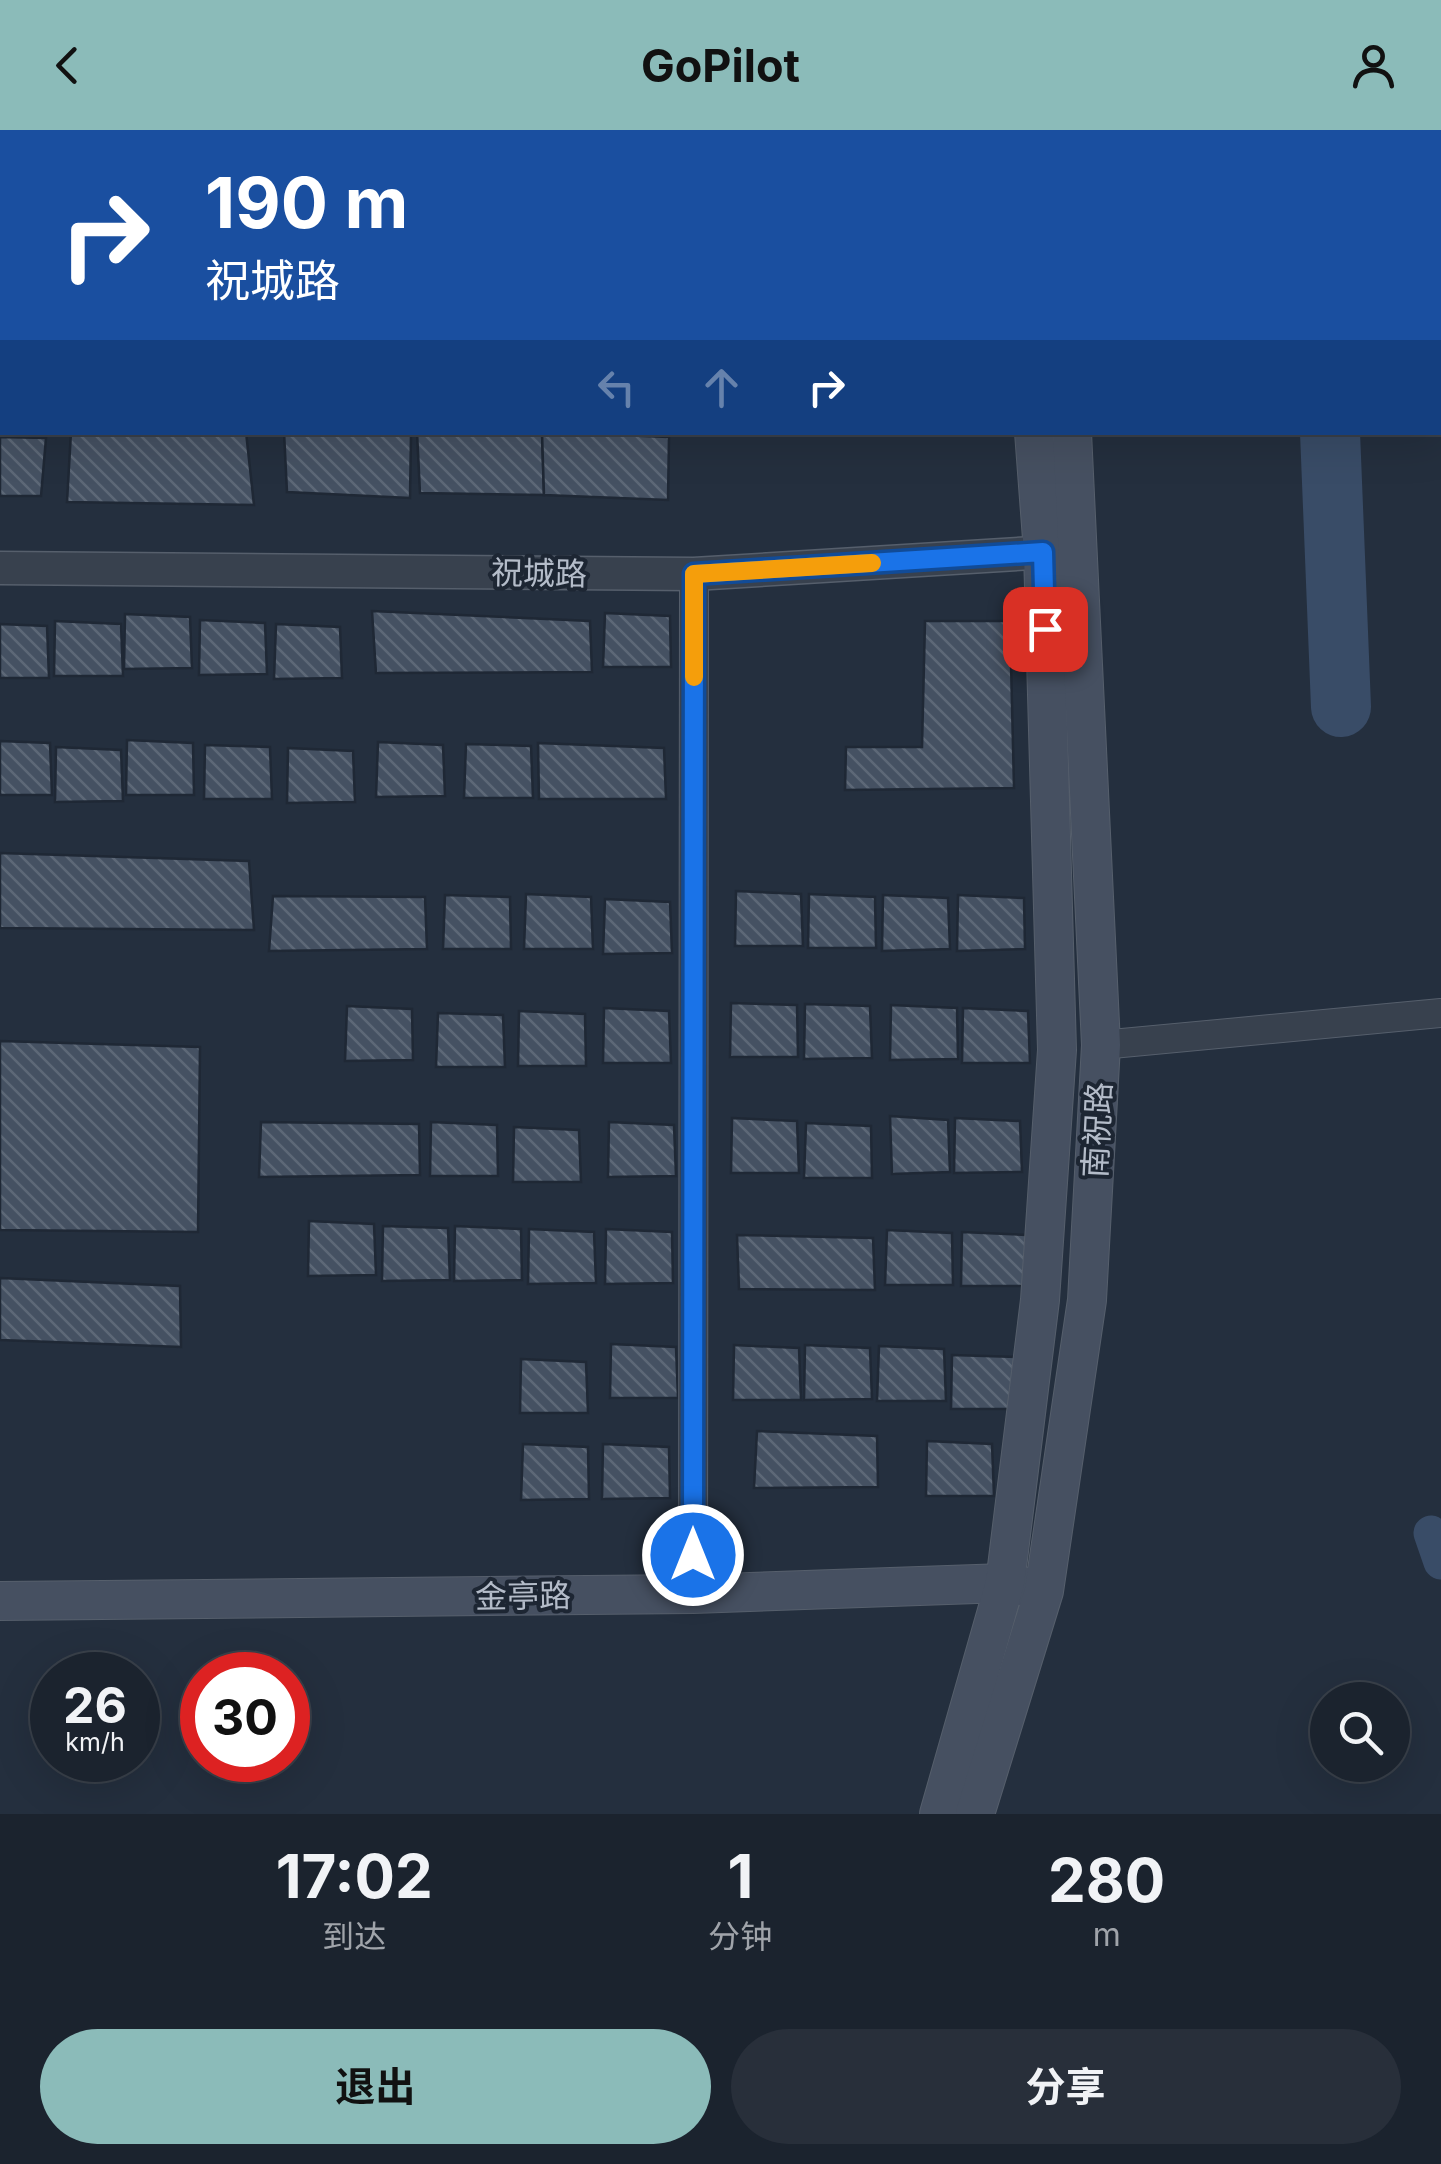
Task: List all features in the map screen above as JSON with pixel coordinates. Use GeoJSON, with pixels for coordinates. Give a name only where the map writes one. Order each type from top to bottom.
{"type":"FeatureCollection","features":[{"type":"Feature","properties":{"kind":"main road","name":"南祝路"},"geometry":{"type":"LineString","coordinates":[[974,1814],[1044,1591],[1087,1300],[1101,1045],[1060,552],[1035,435]]}},
{"type":"Feature","properties":{"kind":"main road","name":"南祝路"},"geometry":{"type":"LineString","coordinates":[[939,1814],[1005,1583],[1040,1300],[1057,1050],[1060,552],[1072,435]]}},
{"type":"Feature","properties":{"kind":"main road","name":"金亭路"},"geometry":{"type":"LineString","coordinates":[[0,1601],[693,1594],[1005,1583],[1044,1591]]}},
{"type":"Feature","properties":{"kind":"street","name":"祝城路"},"geometry":{"type":"LineString","coordinates":[[0,568],[694,574],[1060,552]]}},
{"type":"Feature","properties":{"kind":"street"},"geometry":{"type":"LineString","coordinates":[[693,1594],[694,574]]}},
{"type":"Feature","properties":{"kind":"street"},"geometry":{"type":"LineString","coordinates":[[1101,1045],[1441,1013]]}},
{"type":"Feature","properties":{"kind":"building"},"geometry":{"type":"Polygon","coordinates":[[[71,435],[246,435],[254,505],[67,502],[71,435]]]}},
{"type":"Feature","properties":{"kind":"building"},"geometry":{"type":"Polygon","coordinates":[[[284,435],[411,435],[410,498],[287,492],[284,435]]]}},
{"type":"Feature","properties":{"kind":"building"},"geometry":{"type":"Polygon","coordinates":[[[417,435],[542,435],[544,495],[420,493],[417,435]]]}},
{"type":"Feature","properties":{"kind":"building"},"geometry":{"type":"Polygon","coordinates":[[[542,435],[669,437],[668,500],[544,495],[542,435]]]}},
{"type":"Feature","properties":{"kind":"building"},"geometry":{"type":"Polygon","coordinates":[[[0,437],[46,438],[41,496],[0,496],[0,437]]]}},
{"type":"Feature","properties":{"kind":"building"},"geometry":{"type":"Polygon","coordinates":[[[372,611],[590,621],[592,672],[376,673],[372,611]]]}},
{"type":"Feature","properties":{"kind":"building"},"geometry":{"type":"Polygon","coordinates":[[[605,613],[670,616],[671,667],[603,667],[605,613]]]}},
{"type":"Feature","properties":{"kind":"building"},"geometry":{"type":"Polygon","coordinates":[[[125,614],[190,617],[192,668],[124,669],[125,614]]]}},
{"type":"Feature","properties":{"kind":"building"},"geometry":{"type":"Polygon","coordinates":[[[200,620],[265,623],[267,674],[199,675],[200,620]]]}},
{"type":"Feature","properties":{"kind":"building"},"geometry":{"type":"Polygon","coordinates":[[[55,621],[121,624],[123,676],[54,676],[55,621]]]}},
{"type":"Feature","properties":{"kind":"building"},"geometry":{"type":"Polygon","coordinates":[[[925,621],[1010,621],[1014,788],[845,790],[846,747],[922,747],[925,621]]]}},
{"type":"Feature","properties":{"kind":"building"},"geometry":{"type":"Polygon","coordinates":[[[0,624],[47,626],[49,678],[0,678],[0,624]]]}},
{"type":"Feature","properties":{"kind":"building"},"geometry":{"type":"Polygon","coordinates":[[[276,624],[340,627],[342,678],[274,679],[276,624]]]}},
{"type":"Feature","properties":{"kind":"building"},"geometry":{"type":"Polygon","coordinates":[[[127,740],[193,743],[194,795],[126,795],[127,740]]]}},
{"type":"Feature","properties":{"kind":"building"},"geometry":{"type":"Polygon","coordinates":[[[0,741],[50,743],[52,795],[0,795],[0,741]]]}},
{"type":"Feature","properties":{"kind":"building"},"geometry":{"type":"Polygon","coordinates":[[[378,742],[443,745],[445,796],[376,797],[378,742]]]}},
{"type":"Feature","properties":{"kind":"building"},"geometry":{"type":"Polygon","coordinates":[[[538,743],[664,748],[666,799],[539,799],[538,743]]]}},
{"type":"Feature","properties":{"kind":"building"},"geometry":{"type":"Polygon","coordinates":[[[466,744],[531,746],[533,798],[464,798],[466,744]]]}},
{"type":"Feature","properties":{"kind":"building"},"geometry":{"type":"Polygon","coordinates":[[[205,745],[270,747],[272,799],[204,799],[205,745]]]}},
{"type":"Feature","properties":{"kind":"building"},"geometry":{"type":"Polygon","coordinates":[[[56,747],[121,750],[123,801],[55,802],[56,747]]]}},
{"type":"Feature","properties":{"kind":"building"},"geometry":{"type":"Polygon","coordinates":[[[288,748],[353,751],[355,802],[287,803],[288,748]]]}},
{"type":"Feature","properties":{"kind":"building"},"geometry":{"type":"Polygon","coordinates":[[[0,853],[249,861],[254,930],[0,928],[0,853]]]}},
{"type":"Feature","properties":{"kind":"building"},"geometry":{"type":"Polygon","coordinates":[[[736,891],[801,894],[803,946],[735,946],[736,891]]]}},
{"type":"Feature","properties":{"kind":"building"},"geometry":{"type":"Polygon","coordinates":[[[526,894],[591,897],[593,949],[524,949],[526,894]]]}},
{"type":"Feature","properties":{"kind":"building"},"geometry":{"type":"Polygon","coordinates":[[[809,894],[875,897],[876,948],[808,948],[809,894]]]}},
{"type":"Feature","properties":{"kind":"building"},"geometry":{"type":"Polygon","coordinates":[[[445,895],[510,897],[511,949],[443,949],[445,895]]]}},
{"type":"Feature","properties":{"kind":"building"},"geometry":{"type":"Polygon","coordinates":[[[883,895],[948,898],[950,949],[882,951],[883,895]]]}},
{"type":"Feature","properties":{"kind":"building"},"geometry":{"type":"Polygon","coordinates":[[[958,895],[1024,898],[1025,949],[957,951],[958,895]]]}},
{"type":"Feature","properties":{"kind":"building"},"geometry":{"type":"Polygon","coordinates":[[[273,896],[425,897],[427,949],[269,951],[273,896]]]}},
{"type":"Feature","properties":{"kind":"building"},"geometry":{"type":"Polygon","coordinates":[[[605,899],[670,902],[672,953],[603,954],[605,899]]]}},
{"type":"Feature","properties":{"kind":"building"},"geometry":{"type":"Polygon","coordinates":[[[731,1003],[797,1005],[798,1057],[730,1057],[731,1003]]]}},
{"type":"Feature","properties":{"kind":"building"},"geometry":{"type":"Polygon","coordinates":[[[805,1004],[870,1006],[872,1058],[804,1059],[805,1004]]]}},
{"type":"Feature","properties":{"kind":"building"},"geometry":{"type":"Polygon","coordinates":[[[891,1005],[957,1008],[958,1059],[890,1060],[891,1005]]]}},
{"type":"Feature","properties":{"kind":"building"},"geometry":{"type":"Polygon","coordinates":[[[347,1006],[412,1009],[413,1060],[345,1061],[347,1006]]]}},
{"type":"Feature","properties":{"kind":"building"},"geometry":{"type":"Polygon","coordinates":[[[604,1008],[669,1011],[671,1063],[603,1063],[604,1008]]]}},
{"type":"Feature","properties":{"kind":"building"},"geometry":{"type":"Polygon","coordinates":[[[963,1008],[1028,1011],[1030,1063],[962,1063],[963,1008]]]}},
{"type":"Feature","properties":{"kind":"building"},"geometry":{"type":"Polygon","coordinates":[[[519,1011],[585,1014],[586,1066],[518,1066],[519,1011]]]}},
{"type":"Feature","properties":{"kind":"building"},"geometry":{"type":"Polygon","coordinates":[[[438,1013],[503,1015],[505,1067],[436,1067],[438,1013]]]}},
{"type":"Feature","properties":{"kind":"building"},"geometry":{"type":"Polygon","coordinates":[[[0,1041],[200,1047],[198,1232],[0,1230],[0,1041]]]}},
{"type":"Feature","properties":{"kind":"building"},"geometry":{"type":"Polygon","coordinates":[[[890,1116],[948,1120],[950,1172],[892,1174],[890,1116]]]}},
{"type":"Feature","properties":{"kind":"building"},"geometry":{"type":"Polygon","coordinates":[[[732,1118],[797,1121],[799,1173],[731,1173],[732,1118]]]}},
{"type":"Feature","properties":{"kind":"building"},"geometry":{"type":"Polygon","coordinates":[[[955,1118],[1020,1121],[1022,1172],[954,1173],[955,1118]]]}},
{"type":"Feature","properties":{"kind":"building"},"geometry":{"type":"Polygon","coordinates":[[[261,1122],[419,1124],[420,1175],[259,1177],[261,1122]]]}},
{"type":"Feature","properties":{"kind":"building"},"geometry":{"type":"Polygon","coordinates":[[[431,1122],[497,1125],[498,1176],[430,1176],[431,1122]]]}},
{"type":"Feature","properties":{"kind":"building"},"geometry":{"type":"Polygon","coordinates":[[[609,1122],[674,1125],[676,1176],[608,1177],[609,1122]]]}},
{"type":"Feature","properties":{"kind":"building"},"geometry":{"type":"Polygon","coordinates":[[[806,1123],[871,1126],[872,1178],[804,1178],[806,1123]]]}},
{"type":"Feature","properties":{"kind":"building"},"geometry":{"type":"Polygon","coordinates":[[[514,1127],[579,1130],[581,1182],[513,1182],[514,1127]]]}},
{"type":"Feature","properties":{"kind":"building"},"geometry":{"type":"Polygon","coordinates":[[[309,1221],[374,1224],[376,1275],[308,1276],[309,1221]]]}},
{"type":"Feature","properties":{"kind":"building"},"geometry":{"type":"Polygon","coordinates":[[[383,1226],[448,1228],[450,1280],[382,1281],[383,1226]]]}},
{"type":"Feature","properties":{"kind":"building"},"geometry":{"type":"Polygon","coordinates":[[[455,1226],[521,1229],[522,1280],[454,1281],[455,1226]]]}},
{"type":"Feature","properties":{"kind":"building"},"geometry":{"type":"Polygon","coordinates":[[[529,1229],[594,1232],[596,1283],[528,1284],[529,1229]]]}},
{"type":"Feature","properties":{"kind":"building"},"geometry":{"type":"Polygon","coordinates":[[[606,1229],[672,1232],[673,1283],[605,1284],[606,1229]]]}},
{"type":"Feature","properties":{"kind":"building"},"geometry":{"type":"Polygon","coordinates":[[[887,1230],[952,1233],[953,1285],[885,1285],[887,1230]]]}},
{"type":"Feature","properties":{"kind":"building"},"geometry":{"type":"Polygon","coordinates":[[[962,1232],[1027,1235],[1029,1286],[961,1286],[962,1232]]]}},
{"type":"Feature","properties":{"kind":"building"},"geometry":{"type":"Polygon","coordinates":[[[737,1235],[873,1238],[875,1290],[739,1289],[737,1235]]]}},
{"type":"Feature","properties":{"kind":"building"},"geometry":{"type":"Polygon","coordinates":[[[0,1278],[180,1286],[181,1347],[0,1340],[0,1278]]]}},
{"type":"Feature","properties":{"kind":"building"},"geometry":{"type":"Polygon","coordinates":[[[611,1344],[676,1347],[678,1398],[610,1398],[611,1344]]]}},
{"type":"Feature","properties":{"kind":"building"},"geometry":{"type":"Polygon","coordinates":[[[734,1345],[799,1348],[801,1400],[733,1400],[734,1345]]]}},
{"type":"Feature","properties":{"kind":"building"},"geometry":{"type":"Polygon","coordinates":[[[805,1345],[870,1348],[872,1399],[804,1400],[805,1345]]]}},
{"type":"Feature","properties":{"kind":"building"},"geometry":{"type":"Polygon","coordinates":[[[879,1346],[944,1349],[946,1401],[877,1401],[879,1346]]]}},
{"type":"Feature","properties":{"kind":"building"},"geometry":{"type":"Polygon","coordinates":[[[952,1355],[1017,1357],[1019,1409],[951,1409],[952,1355]]]}},
{"type":"Feature","properties":{"kind":"building"},"geometry":{"type":"Polygon","coordinates":[[[521,1359],[586,1362],[588,1413],[520,1413],[521,1359]]]}},
{"type":"Feature","properties":{"kind":"building"},"geometry":{"type":"Polygon","coordinates":[[[757,1431],[877,1436],[878,1487],[754,1488],[757,1431]]]}},
{"type":"Feature","properties":{"kind":"building"},"geometry":{"type":"Polygon","coordinates":[[[927,1441],[992,1444],[994,1496],[926,1496],[927,1441]]]}},
{"type":"Feature","properties":{"kind":"building"},"geometry":{"type":"Polygon","coordinates":[[[523,1444],[588,1447],[589,1499],[521,1500],[523,1444]]]}},
{"type":"Feature","properties":{"kind":"building"},"geometry":{"type":"Polygon","coordinates":[[[603,1444],[669,1447],[670,1498],[602,1499],[603,1444]]]}},
{"type":"Feature","properties":{"kind":"waterway"},"geometry":{"type":"LineString","coordinates":[[1330,435],[1341,707]]}},
{"type":"Feature","properties":{"kind":"waterway"},"geometry":{"type":"LineString","coordinates":[[1431,1533],[1441,1562]]}},
{"type":"Feature","properties":{"kind":"slow traffic"},"geometry":{"type":"LineString","coordinates":[[694,677],[694,574],[872,563]]}},
{"type":"Feature","properties":{"kind":"route"},"geometry":{"type":"LineString","coordinates":[[693,1555],[694,574],[1043,552],[1045,629]]}}]}
